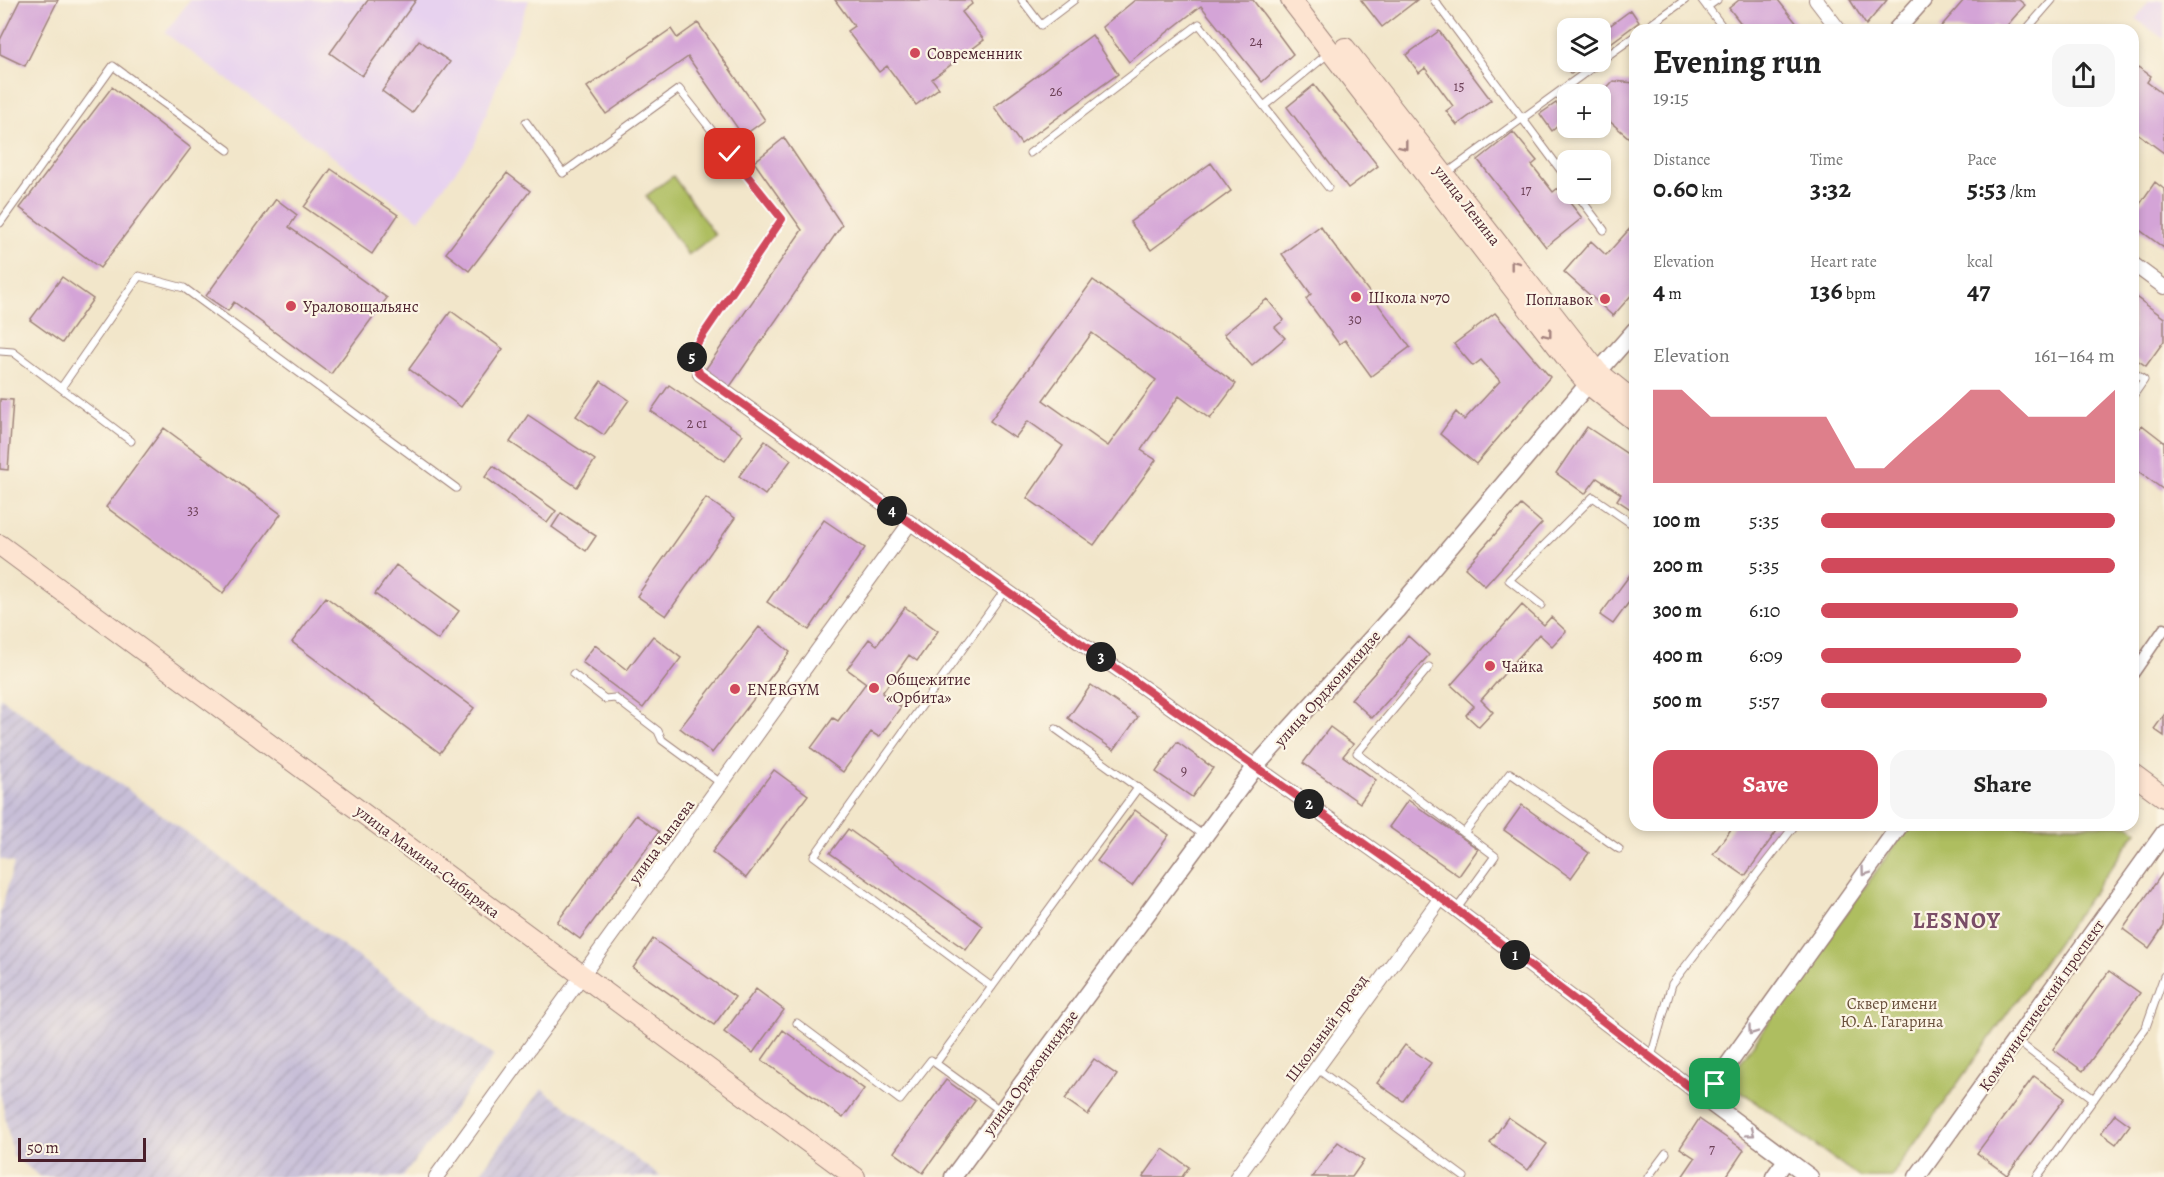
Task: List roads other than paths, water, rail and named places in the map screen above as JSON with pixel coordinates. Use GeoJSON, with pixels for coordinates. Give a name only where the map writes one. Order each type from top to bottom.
{"type":"FeatureCollection","features":[{"type":"Feature","properties":{"kind":"main road"},"geometry":{"type":"LineString","coordinates":[[1291,0],[1336,47]]}},
{"type":"Feature","properties":{"kind":"main road","name":"улица Ленина"},"geometry":{"type":"LineString","coordinates":[[1307,0],[1336,47],[1593,378],[1629,399]]}},
{"type":"Feature","properties":{"kind":"main road"},"geometry":{"type":"LineString","coordinates":[[1593,378],[1629,415]]}},
{"type":"Feature","properties":{"kind":"main road","name":"улица Мамина-Сибиряка"},"geometry":{"type":"LineString","coordinates":[[0,545],[855,1177]]}},
{"type":"Feature","properties":{"kind":"main road"},"geometry":{"type":"LineString","coordinates":[[2139,778],[2164,797]]}},
{"type":"Feature","properties":{"kind":"main road"},"geometry":{"type":"LineString","coordinates":[[2139,792],[2164,810]]}},
{"type":"Feature","properties":{"kind":"street"},"geometry":{"type":"LineString","coordinates":[[1816,0],[1834,24]]}},
{"type":"Feature","properties":{"kind":"street"},"geometry":{"type":"LineString","coordinates":[[1901,24],[1923,0]]}},
{"type":"Feature","properties":{"kind":"street"},"geometry":{"type":"LineString","coordinates":[[2139,268],[2164,287]]}},
{"type":"Feature","properties":{"kind":"street","name":"улица Орджоникидзе"},"geometry":{"type":"LineString","coordinates":[[953,1177],[1256,766],[1396,611],[1629,337]]}},
{"type":"Feature","properties":{"kind":"street"},"geometry":{"type":"LineString","coordinates":[[700,374],[1441,898],[1810,1177]]}},
{"type":"Feature","properties":{"kind":"street","name":"улица Чапаева"},"geometry":{"type":"LineString","coordinates":[[436,1177],[584,976],[910,523]]}},
{"type":"Feature","properties":{"kind":"street"},"geometry":{"type":"LineString","coordinates":[[2139,665],[2164,629]]}},
{"type":"Feature","properties":{"kind":"street"},"geometry":{"type":"LineString","coordinates":[[1704,1098],[1895,831]]}},
{"type":"Feature","properties":{"kind":"street","name":"Коммунистический проспект"},"geometry":{"type":"LineString","coordinates":[[1917,1177],[2164,833]]}},
{"type":"Feature","properties":{"kind":"street","name":"Школьный проезд"},"geometry":{"type":"LineString","coordinates":[[1237,1177],[1441,898]]}},
{"type":"Feature","properties":{"kind":"street"},"geometry":{"type":"LineString","coordinates":[[1774,1177],[1786,1160]]}},
{"type":"Feature","properties":{"kind":"lane"},"geometry":{"type":"LineString","coordinates":[[1022,0],[1041,25],[1074,0]]}},
{"type":"Feature","properties":{"kind":"lane"},"geometry":{"type":"LineString","coordinates":[[1434,0],[1557,165]]}},
{"type":"Feature","properties":{"kind":"lane"},"geometry":{"type":"LineString","coordinates":[[1651,24],[1685,0]]}},
{"type":"Feature","properties":{"kind":"lane"},"geometry":{"type":"LineString","coordinates":[[1702,0],[1720,24]]}},
{"type":"Feature","properties":{"kind":"lane"},"geometry":{"type":"LineString","coordinates":[[1707,7],[1717,0]]}},
{"type":"Feature","properties":{"kind":"lane"},"geometry":{"type":"LineString","coordinates":[[2031,24],[2052,0]]}},
{"type":"Feature","properties":{"kind":"lane"},"geometry":{"type":"LineString","coordinates":[[1030,153],[1199,24],[1328,187]]}},
{"type":"Feature","properties":{"kind":"lane"},"geometry":{"type":"LineString","coordinates":[[1611,53],[1629,40]]}},
{"type":"Feature","properties":{"kind":"lane"},"geometry":{"type":"LineString","coordinates":[[1264,106],[1336,47]]}},
{"type":"Feature","properties":{"kind":"lane"},"geometry":{"type":"LineString","coordinates":[[0,223],[113,66],[228,150]]}},
{"type":"Feature","properties":{"kind":"lane"},"geometry":{"type":"LineString","coordinates":[[1438,179],[1585,72]]}},
{"type":"Feature","properties":{"kind":"lane"},"geometry":{"type":"LineString","coordinates":[[525,122],[563,172],[679,89],[782,219],[690,354],[700,374]]}},
{"type":"Feature","properties":{"kind":"lane"},"geometry":{"type":"LineString","coordinates":[[1585,204],[1605,230]]}},
{"type":"Feature","properties":{"kind":"lane"},"geometry":{"type":"LineString","coordinates":[[61,388],[139,276],[183,288],[456,488]]}},
{"type":"Feature","properties":{"kind":"lane"},"geometry":{"type":"LineString","coordinates":[[0,351],[13,352],[130,441]]}},
{"type":"Feature","properties":{"kind":"lane"},"geometry":{"type":"LineString","coordinates":[[2139,376],[2144,380],[2139,387]]}},
{"type":"Feature","properties":{"kind":"lane"},"geometry":{"type":"LineString","coordinates":[[1541,605],[1509,580],[1593,497],[1629,522]]}},
{"type":"Feature","properties":{"kind":"lane"},"geometry":{"type":"LineString","coordinates":[[992,987],[814,856],[1005,590]]}},
{"type":"Feature","properties":{"kind":"lane"},"geometry":{"type":"LineString","coordinates":[[1429,667],[1357,753],[1495,856],[1456,910]]}},
{"type":"Feature","properties":{"kind":"lane"},"geometry":{"type":"LineString","coordinates":[[573,674],[605,699],[615,698],[658,731],[662,740],[722,784]]}},
{"type":"Feature","properties":{"kind":"lane"},"geometry":{"type":"LineString","coordinates":[[1056,729],[1205,836]]}},
{"type":"Feature","properties":{"kind":"lane"},"geometry":{"type":"LineString","coordinates":[[1464,833],[1510,773],[1619,849]]}},
{"type":"Feature","properties":{"kind":"lane"},"geometry":{"type":"LineString","coordinates":[[936,1063],[1138,788]]}},
{"type":"Feature","properties":{"kind":"lane"},"geometry":{"type":"LineString","coordinates":[[1651,1057],[1672,984],[1790,831]]}},
{"type":"Feature","properties":{"kind":"lane"},"geometry":{"type":"LineString","coordinates":[[2037,1177],[2146,1027],[2164,976]]}},
{"type":"Feature","properties":{"kind":"lane"},"geometry":{"type":"LineString","coordinates":[[797,1023],[900,1100],[931,1060],[1001,1111]]}},
{"type":"Feature","properties":{"kind":"lane"},"geometry":{"type":"LineString","coordinates":[[2016,1041],[2094,1099]]}},
{"type":"Feature","properties":{"kind":"lane"},"geometry":{"type":"LineString","coordinates":[[1316,1068],[1464,1177]]}},
{"type":"Feature","properties":{"kind":"lane"},"geometry":{"type":"LineString","coordinates":[[1648,1177],[1666,1153]]}},
{"type":"Feature","properties":{"kind":"place","name":"Современник"},"geometry":{"type":"Point","coordinates":[915,53]}},
{"type":"Feature","properties":{"kind":"place","name":"Школа №70"},"geometry":{"type":"Point","coordinates":[1356,297]}},
{"type":"Feature","properties":{"kind":"place","name":"Поплавок"},"geometry":{"type":"Point","coordinates":[1605,299]}},
{"type":"Feature","properties":{"kind":"place","name":"Ураловощальянс"},"geometry":{"type":"Point","coordinates":[291,306]}},
{"type":"Feature","properties":{"kind":"place","name":"Чайка"},"geometry":{"type":"Point","coordinates":[1490,666]}},
{"type":"Feature","properties":{"kind":"place","name":"Общежитие «Орбита»"},"geometry":{"type":"Point","coordinates":[874,688]}},
{"type":"Feature","properties":{"kind":"place","name":"ENERGYM"},"geometry":{"type":"Point","coordinates":[735,689]}},
{"type":"Feature","properties":{"kind":"district","name":"LESNOY"},"geometry":{"type":"Point","coordinates":[1957,920]}},
{"type":"Feature","properties":{"kind":"park label","name":"Сквер имени Ю. А. Гагарина"},"geometry":{"type":"Point","coordinates":[1892,1012]}}]}
